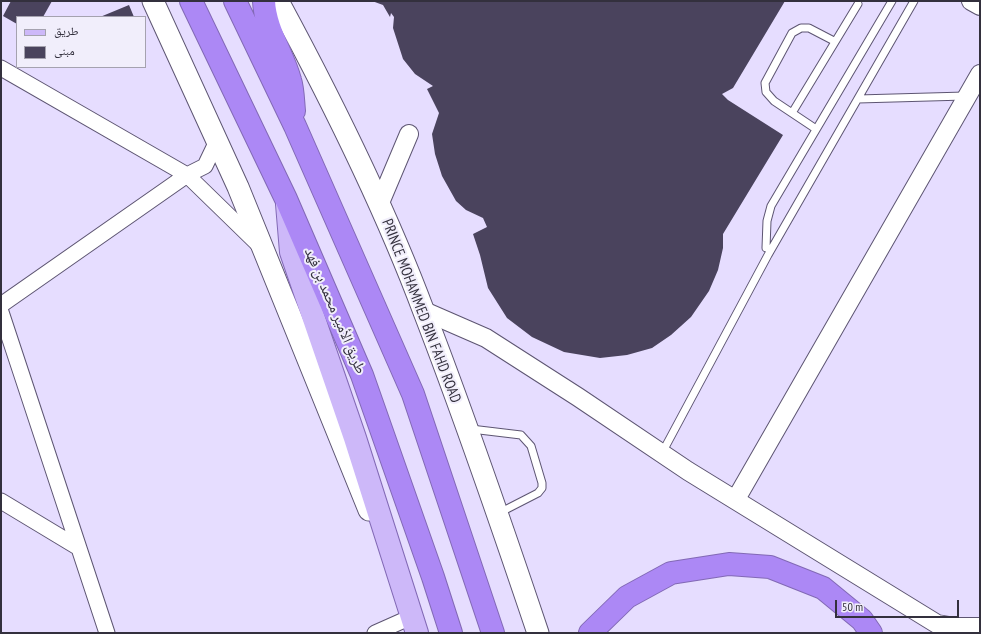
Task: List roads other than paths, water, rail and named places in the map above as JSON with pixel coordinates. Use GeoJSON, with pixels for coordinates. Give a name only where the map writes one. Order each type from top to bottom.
{"type":"FeatureCollection","features":[{"type":"Feature","properties":{"kind":"highway","name":"طريق الأمير محمد بن فهد"},"geometry":{"type":"LineString","coordinates":[[191,1],[286,199],[362,375],[433,577],[451,633]]}},
{"type":"Feature","properties":{"kind":"highway"},"geometry":{"type":"LineString","coordinates":[[235,1],[295,126],[413,394],[493,633]]}},
{"type":"Feature","properties":{"kind":"highway"},"geometry":{"type":"LineString","coordinates":[[264,1],[264,11],[275,43],[291,81],[295,126]]}},
{"type":"Feature","properties":{"kind":"highway"},"geometry":{"type":"LineString","coordinates":[[590,633],[627,597],[671,573],[729,564],[770,567],[823,588],[862,620],[871,633]]}},
{"type":"Feature","properties":{"kind":"main road"},"geometry":{"type":"LineString","coordinates":[[153,1],[217,141],[264,251],[414,625]]}},
{"type":"Feature","properties":{"kind":"main road","name":"PRINCE MOHAMMED BIN FAHD ROAD"},"geometry":{"type":"LineString","coordinates":[[278,1],[314,66],[379,205],[424,311],[538,633]]}},
{"type":"Feature","properties":{"kind":"main road"},"geometry":{"type":"LineString","coordinates":[[286,199],[291,252],[355,438],[414,625]]}},
{"type":"Feature","properties":{"kind":"street"},"geometry":{"type":"LineString","coordinates":[[971,1],[980,6]]}},
{"type":"Feature","properties":{"kind":"street"},"geometry":{"type":"LineString","coordinates":[[2,72],[187,175],[264,251]]}},
{"type":"Feature","properties":{"kind":"street"},"geometry":{"type":"LineString","coordinates":[[736,499],[980,74]]}},
{"type":"Feature","properties":{"kind":"street"},"geometry":{"type":"LineString","coordinates":[[379,205],[409,134]]}},
{"type":"Feature","properties":{"kind":"street"},"geometry":{"type":"LineString","coordinates":[[1,305],[187,175],[205,166],[217,141]]}},
{"type":"Feature","properties":{"kind":"street"},"geometry":{"type":"LineString","coordinates":[[424,311],[486,338],[662,453],[937,624],[955,627],[980,627]]}},
{"type":"Feature","properties":{"kind":"street"},"geometry":{"type":"LineString","coordinates":[[1,312],[107,633]]}},
{"type":"Feature","properties":{"kind":"street"},"geometry":{"type":"LineString","coordinates":[[1,501],[79,548]]}},
{"type":"Feature","properties":{"kind":"street"},"geometry":{"type":"LineString","coordinates":[[374,633],[414,625]]}},
{"type":"Feature","properties":{"kind":"lane"},"geometry":{"type":"LineString","coordinates":[[766,248],[767,221],[771,206],[892,1]]}},
{"type":"Feature","properties":{"kind":"lane"},"geometry":{"type":"LineString","coordinates":[[662,453],[768,255],[914,1]]}},
{"type":"Feature","properties":{"kind":"lane"},"geometry":{"type":"LineString","coordinates":[[792,113],[834,41],[858,4]]}},
{"type":"Feature","properties":{"kind":"lane"},"geometry":{"type":"LineString","coordinates":[[816,129],[774,101],[766,92],[765,84],[792,33],[801,28],[809,28],[834,41]]}},
{"type":"Feature","properties":{"kind":"lane"},"geometry":{"type":"LineString","coordinates":[[858,99],[967,96]]}},
{"type":"Feature","properties":{"kind":"lane"},"geometry":{"type":"LineString","coordinates":[[466,428],[521,435],[531,446],[542,483],[542,488],[538,493],[497,514]]}}]}
